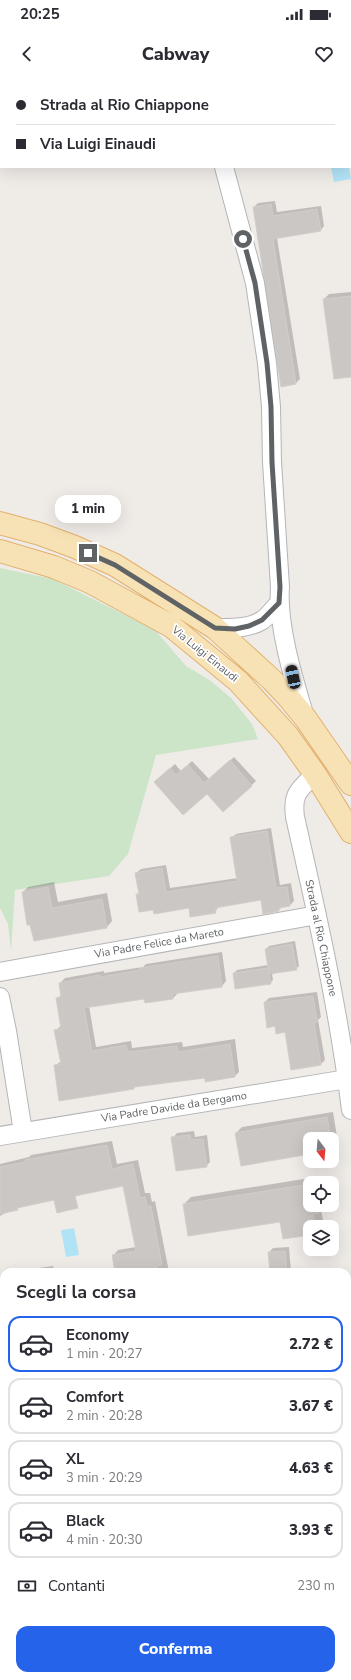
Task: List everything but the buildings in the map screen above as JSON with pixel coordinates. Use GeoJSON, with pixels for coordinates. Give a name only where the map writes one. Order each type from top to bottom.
{"type":"FeatureCollection","features":[{"type":"Feature","properties":{"kind":"main road","name":"Via Luigi Einaudi"},"geometry":{"type":"LineString","coordinates":[[0,523],[40,534],[75,547],[115,565],[215,628],[272,680],[306,719],[351,784]]}},
{"type":"Feature","properties":{"kind":"main road","name":"Via Luigi Einaudi"},"geometry":{"type":"LineString","coordinates":[[0,551],[54,567],[90,582],[170,626],[238,681],[288,736],[315,774],[351,832]]}},
{"type":"Feature","properties":{"kind":"street"},"geometry":{"type":"LineString","coordinates":[[224,168],[255,283],[267,363],[271,407],[272,462],[280,587],[279,603],[293,677],[306,719]]}},
{"type":"Feature","properties":{"kind":"street"},"geometry":{"type":"LineString","coordinates":[[215,628],[235,629],[249,626],[262,620],[279,603]]}},
{"type":"Feature","properties":{"kind":"street","name":"Strada al Rio Chiappone"},"geometry":{"type":"LineString","coordinates":[[315,774],[298,791],[293,804],[317,915],[343,1005],[347,1078],[351,1110]]}},
{"type":"Feature","properties":{"kind":"street","name":"Via Padre Felice da Mareto"},"geometry":{"type":"LineString","coordinates":[[0,972],[317,915]]}},
{"type":"Feature","properties":{"kind":"street"},"geometry":{"type":"LineString","coordinates":[[0,997],[23,1132]]}},
{"type":"Feature","properties":{"kind":"street","name":"Via Padre Davide da Bergamo"},"geometry":{"type":"LineString","coordinates":[[0,1136],[347,1078]]}},
{"type":"Feature","properties":{"kind":"green space"},"geometry":{"type":"Polygon","coordinates":[[[0,568],[53,579],[155,630],[186,666],[211,681],[232,699],[252,724],[258,739],[156,755],[128,854],[109,876],[15,890],[11,951],[8,924],[0,908],[0,568]]]}},
{"type":"Feature","properties":{"kind":"water"},"geometry":{"type":"Polygon","coordinates":[[[331,168],[349,168],[351,179],[334,182],[331,168]]]}},
{"type":"Feature","properties":{"kind":"water"},"geometry":{"type":"Polygon","coordinates":[[[74,1228],[79,1255],[66,1257],[61,1230],[74,1228]]]}},
{"type":"Feature","properties":{"kind":"route"},"geometry":{"type":"LineString","coordinates":[[88,553],[115,565],[215,628],[235,629],[249,626],[262,620],[279,603],[280,587],[272,462],[271,407],[267,363],[255,283],[243,239]]}}]}
